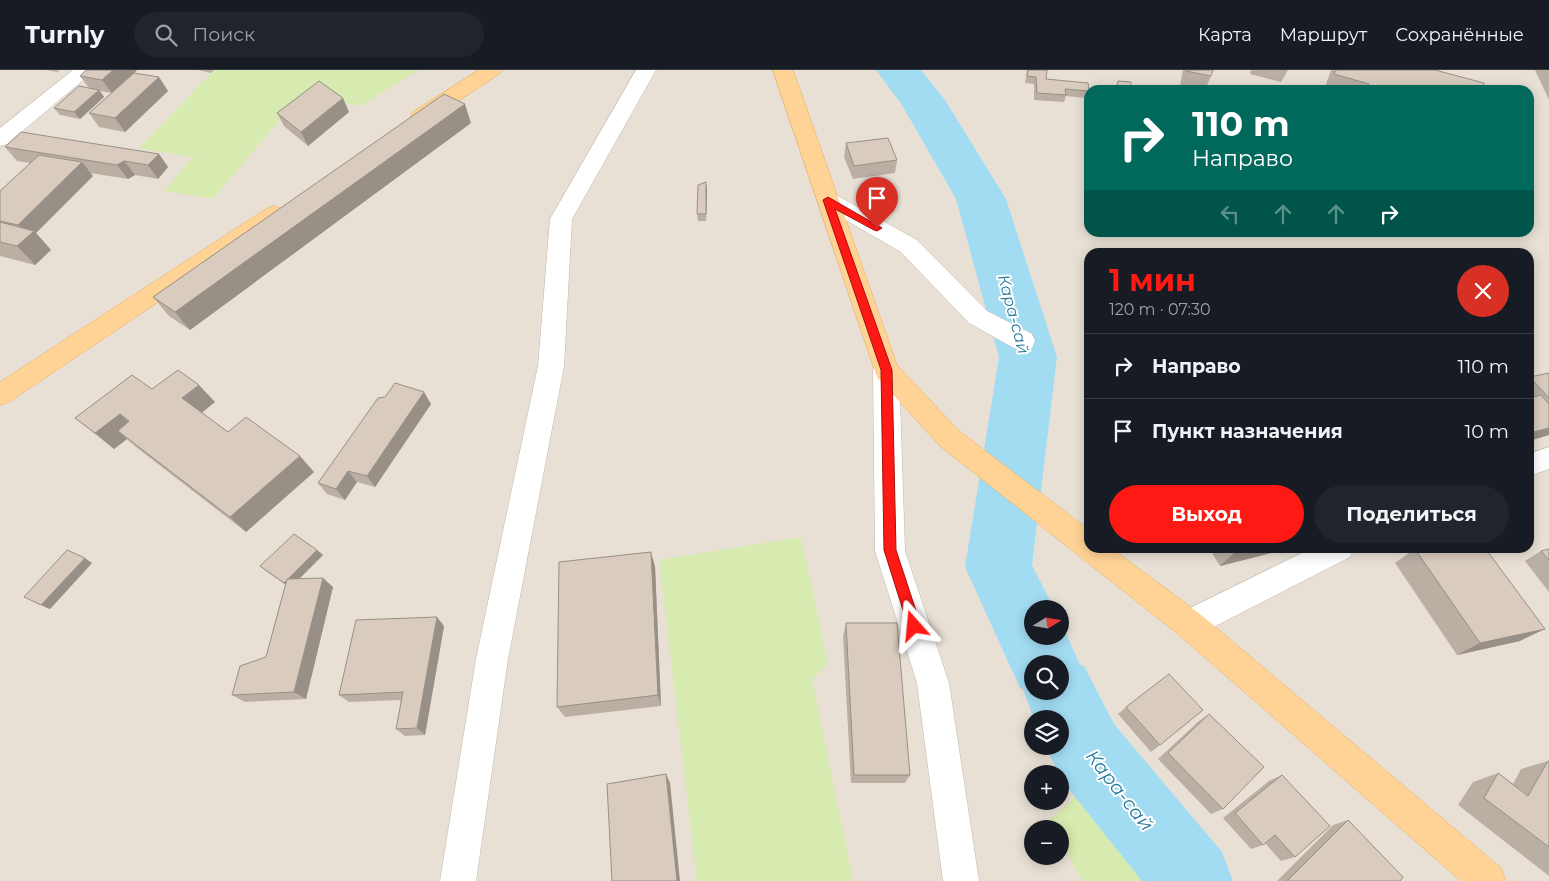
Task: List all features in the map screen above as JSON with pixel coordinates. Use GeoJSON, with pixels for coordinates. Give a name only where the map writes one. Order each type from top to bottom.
{"type":"FeatureCollection","features":[{"type":"Feature","properties":{"kind":"main road"},"geometry":{"type":"LineString","coordinates":[[400,130],[492,70]]}},
{"type":"Feature","properties":{"kind":"main road"},"geometry":{"type":"LineString","coordinates":[[783,70],[886,370],[949,438],[1084,543]]}},
{"type":"Feature","properties":{"kind":"main road"},"geometry":{"type":"LineString","coordinates":[[0,395],[292,202]]}},
{"type":"Feature","properties":{"kind":"main road"},"geometry":{"type":"LineString","coordinates":[[1096,553],[1188,624],[1488,881]]}},
{"type":"Feature","properties":{"kind":"street"},"geometry":{"type":"LineString","coordinates":[[0,139],[84,70]]}},
{"type":"Feature","properties":{"kind":"street"},"geometry":{"type":"LineString","coordinates":[[458,881],[492,659],[551,366],[561,219],[646,70]]}},
{"type":"Feature","properties":{"kind":"street"},"geometry":{"type":"LineString","coordinates":[[828,200],[910,246],[978,317],[1023,341]]}},
{"type":"Feature","properties":{"kind":"street"},"geometry":{"type":"LineString","coordinates":[[886,370],[890,550],[933,683],[961,881]]}},
{"type":"Feature","properties":{"kind":"street"},"geometry":{"type":"LineString","coordinates":[[1534,463],[1549,458]]}},
{"type":"Feature","properties":{"kind":"street"},"geometry":{"type":"LineString","coordinates":[[1188,624],[1330,553]]}},
{"type":"Feature","properties":{"kind":"shaded area"},"geometry":{"type":"Polygon","coordinates":[[[0,70],[1549,70],[1549,881],[0,881],[0,70]]]}},
{"type":"Feature","properties":{"kind":"green space"},"geometry":{"type":"Polygon","coordinates":[[[214,70],[419,70],[360,106],[299,97],[213,199],[164,191],[193,157],[139,148],[214,70]]]}},
{"type":"Feature","properties":{"kind":"green space"},"geometry":{"type":"Polygon","coordinates":[[[801,537],[828,664],[812,679],[853,881],[697,881],[659,560],[801,537]]]}},
{"type":"Feature","properties":{"kind":"green space"},"geometry":{"type":"Polygon","coordinates":[[[1078,794],[1144,881],[1083,881],[1069,857],[1069,820],[1049,820],[1060,810],[1069,810],[1069,802],[1078,794]]]}},
{"type":"Feature","properties":{"kind":"building"},"geometry":{"type":"Polygon","coordinates":[[[86,70],[113,70],[102,80],[80,76],[86,70]]]}},
{"type":"Feature","properties":{"kind":"building"},"geometry":{"type":"Polygon","coordinates":[[[1028,70],[1047,70],[1046,79],[1088,83],[1088,85],[1084,85],[1084,91],[1065,89],[1066,95],[1037,93],[1036,77],[1027,76],[1028,70]]]}},
{"type":"Feature","properties":{"kind":"building"},"geometry":{"type":"Polygon","coordinates":[[[1186,70],[1213,70],[1211,76],[1186,70]]]}},
{"type":"Feature","properties":{"kind":"building"},"geometry":{"type":"Polygon","coordinates":[[[1336,70],[1435,70],[1484,83],[1484,85],[1369,85],[1334,74],[1336,70]]]}},
{"type":"Feature","properties":{"kind":"building"},"geometry":{"type":"Polygon","coordinates":[[[134,73],[159,77],[115,118],[89,113],[134,73]]]}},
{"type":"Feature","properties":{"kind":"building"},"geometry":{"type":"Polygon","coordinates":[[[319,81],[343,98],[301,132],[277,113],[319,81]]]}},
{"type":"Feature","properties":{"kind":"building"},"geometry":{"type":"Polygon","coordinates":[[[1118,81],[1131,82],[1131,85],[1117,85],[1118,81]]]}},
{"type":"Feature","properties":{"kind":"building"},"geometry":{"type":"Polygon","coordinates":[[[79,86],[99,90],[74,112],[54,108],[79,86]]]}},
{"type":"Feature","properties":{"kind":"building"},"geometry":{"type":"Polygon","coordinates":[[[444,94],[465,104],[175,312],[153,297],[444,94]]]}},
{"type":"Feature","properties":{"kind":"building"},"geometry":{"type":"Polygon","coordinates":[[[21,132],[159,154],[148,165],[124,161],[117,165],[5,147],[21,132]]]}},
{"type":"Feature","properties":{"kind":"building"},"geometry":{"type":"Polygon","coordinates":[[[888,138],[897,160],[854,166],[846,143],[888,138]]]}},
{"type":"Feature","properties":{"kind":"building"},"geometry":{"type":"Polygon","coordinates":[[[39,155],[82,162],[18,225],[0,221],[0,191],[39,155]]]}},
{"type":"Feature","properties":{"kind":"building"},"geometry":{"type":"Polygon","coordinates":[[[706,182],[706,214],[697,214],[698,185],[706,182]]]}},
{"type":"Feature","properties":{"kind":"building"},"geometry":{"type":"Polygon","coordinates":[[[0,222],[34,231],[17,246],[0,242],[0,222]]]}},
{"type":"Feature","properties":{"kind":"building"},"geometry":{"type":"Polygon","coordinates":[[[178,370],[199,385],[182,398],[228,432],[246,417],[300,456],[230,517],[118,431],[129,421],[120,414],[95,433],[75,418],[132,375],[152,389],[178,370]]]}},
{"type":"Feature","properties":{"kind":"building"},"geometry":{"type":"Polygon","coordinates":[[[1549,373],[1549,398],[1534,381],[1534,376],[1549,373]]]}},
{"type":"Feature","properties":{"kind":"building"},"geometry":{"type":"Polygon","coordinates":[[[395,383],[424,392],[367,476],[348,471],[336,489],[318,483],[378,398],[385,397],[395,383]]]}},
{"type":"Feature","properties":{"kind":"building"},"geometry":{"type":"Polygon","coordinates":[[[1541,395],[1549,404],[1549,428],[1534,432],[1534,397],[1541,395]]]}},
{"type":"Feature","properties":{"kind":"building"},"geometry":{"type":"Polygon","coordinates":[[[294,534],[317,550],[284,583],[260,566],[294,534]]]}},
{"type":"Feature","properties":{"kind":"building"},"geometry":{"type":"Polygon","coordinates":[[[1549,549],[1549,560],[1541,551],[1549,549]]]}},
{"type":"Feature","properties":{"kind":"building"},"geometry":{"type":"Polygon","coordinates":[[[67,550],[85,558],[41,605],[24,597],[67,550]]]}},
{"type":"Feature","properties":{"kind":"building"},"geometry":{"type":"Polygon","coordinates":[[[651,552],[658,695],[557,707],[559,562],[651,552]]]}},
{"type":"Feature","properties":{"kind":"building"},"geometry":{"type":"Polygon","coordinates":[[[1418,553],[1489,553],[1545,629],[1480,643],[1418,553]]]}},
{"type":"Feature","properties":{"kind":"building"},"geometry":{"type":"Polygon","coordinates":[[[323,578],[294,692],[232,695],[240,666],[266,657],[287,579],[323,578]]]}},
{"type":"Feature","properties":{"kind":"building"},"geometry":{"type":"Polygon","coordinates":[[[437,617],[417,728],[396,729],[403,692],[339,695],[356,620],[437,617]]]}},
{"type":"Feature","properties":{"kind":"building"},"geometry":{"type":"Polygon","coordinates":[[[846,623],[897,623],[910,775],[854,775],[846,623]]]}},
{"type":"Feature","properties":{"kind":"building"},"geometry":{"type":"Polygon","coordinates":[[[1169,674],[1203,710],[1160,745],[1126,707],[1169,674]]]}},
{"type":"Feature","properties":{"kind":"building"},"geometry":{"type":"Polygon","coordinates":[[[1209,714],[1264,767],[1223,809],[1168,753],[1209,714]]]}},
{"type":"Feature","properties":{"kind":"building"},"geometry":{"type":"Polygon","coordinates":[[[1548,761],[1549,847],[1484,798],[1498,773],[1528,796],[1548,761]]]}},
{"type":"Feature","properties":{"kind":"building"},"geometry":{"type":"Polygon","coordinates":[[[666,774],[677,881],[612,881],[607,784],[666,774]]]}},
{"type":"Feature","properties":{"kind":"building"},"geometry":{"type":"Polygon","coordinates":[[[1282,775],[1330,826],[1295,857],[1275,835],[1263,845],[1235,813],[1282,775]]]}},
{"type":"Feature","properties":{"kind":"building"},"geometry":{"type":"Polygon","coordinates":[[[1348,820],[1403,877],[1400,881],[1287,881],[1348,820]]]}},
{"type":"Feature","properties":{"kind":"waterway","name":"Кара-сай"},"geometry":{"type":"LineString","coordinates":[[898,70],[922,100],[981,199],[1028,357],[998,567],[1041,655]]}},
{"type":"Feature","properties":{"kind":"waterway","name":"Кара-сай"},"geometry":{"type":"LineString","coordinates":[[1062,700],[1087,751],[1193,881]]}},
{"type":"Feature","properties":{"kind":"route"},"geometry":{"type":"LineString","coordinates":[[877,228],[828,200],[886,370],[890,550],[914,626]]}}]}
